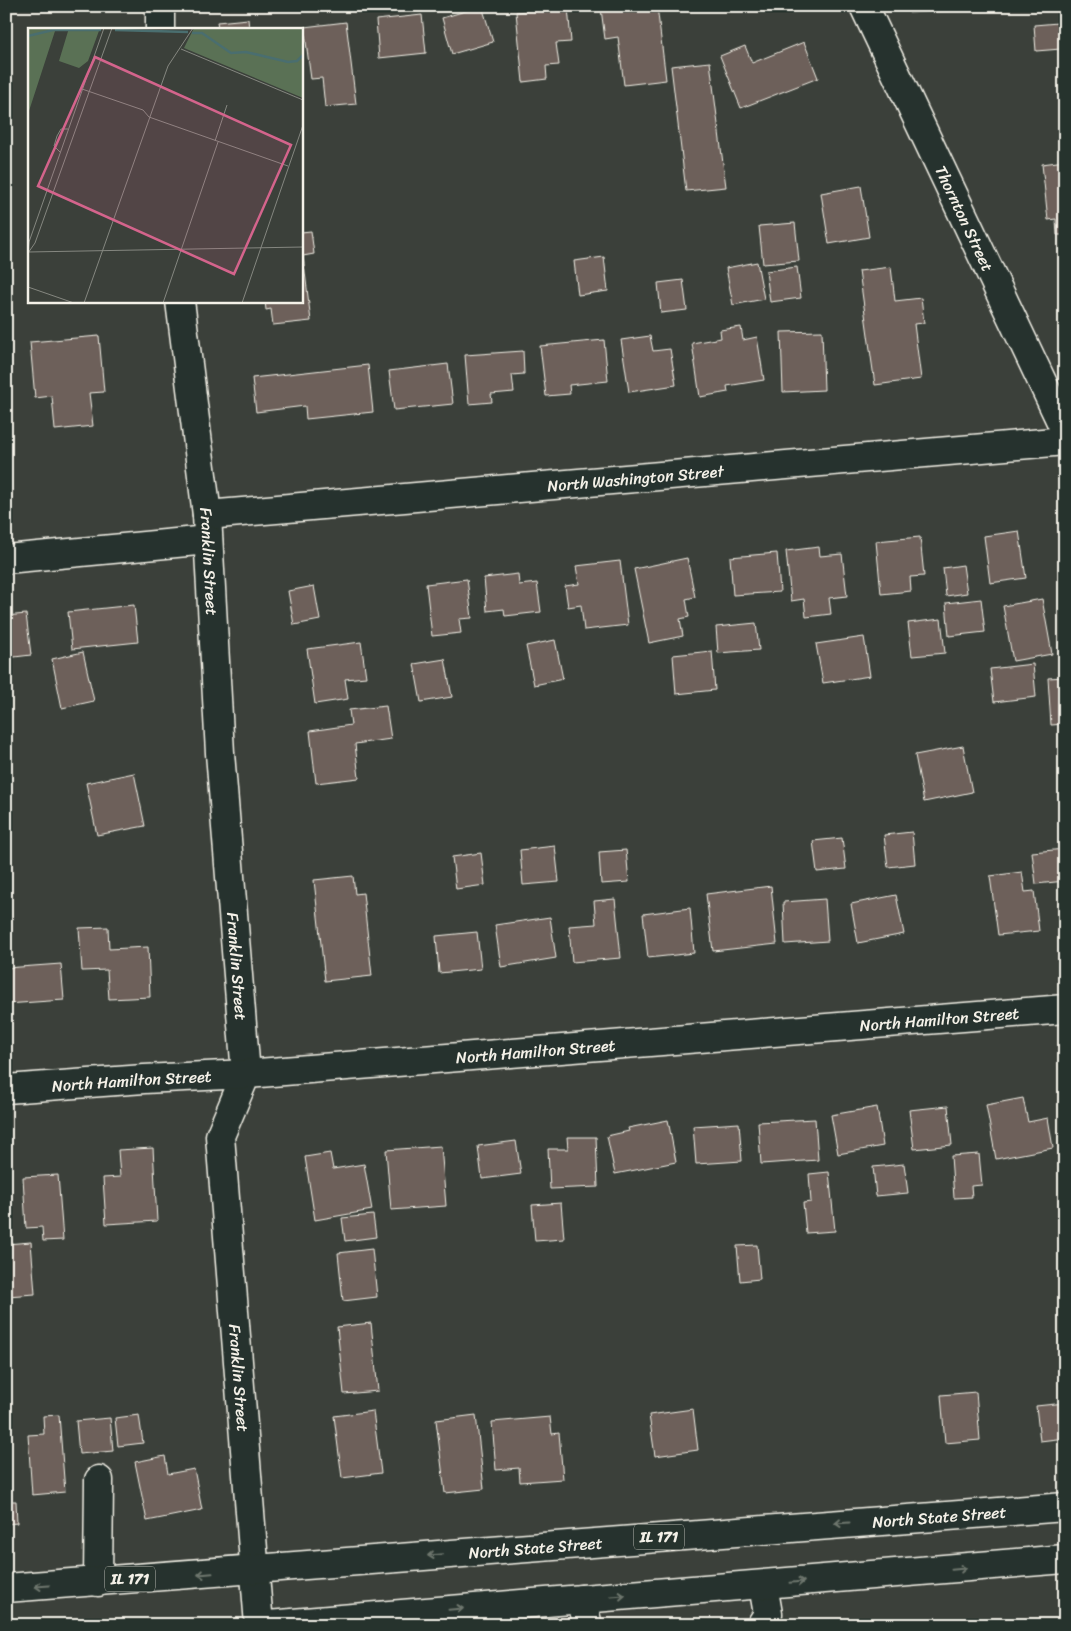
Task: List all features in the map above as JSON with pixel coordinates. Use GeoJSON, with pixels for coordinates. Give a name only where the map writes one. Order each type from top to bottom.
{"type":"FeatureCollection","features":[{"type":"Feature","properties":{"kind":"street"},"geometry":{"type":"LineString","coordinates":[[160,6],[160,28]]}},
{"type":"Feature","properties":{"kind":"street","name":"Thornton Street"},"geometry":{"type":"LineString","coordinates":[[864,6],[1065,430]]}},
{"type":"Feature","properties":{"kind":"street","name":"Franklin Street"},"geometry":{"type":"LineString","coordinates":[[180,302],[208,528],[220,753],[246,1074],[220,1136],[253,1569],[259,1625]]}},
{"type":"Feature","properties":{"kind":"street","name":"North Washington Street"},"geometry":{"type":"LineString","coordinates":[[6,559],[208,528],[1065,441]]}},
{"type":"Feature","properties":{"kind":"street","name":"North Hamilton Street"},"geometry":{"type":"LineString","coordinates":[[6,1089],[246,1074],[1065,1009]]}},
{"type":"Feature","properties":{"kind":"street"},"geometry":{"type":"LineString","coordinates":[[98,1582],[99,1480]]}},
{"type":"Feature","properties":{"kind":"street","name":"North State Street"},"geometry":{"type":"LineString","coordinates":[[6,1588],[1065,1507]]}},
{"type":"Feature","properties":{"kind":"street"},"geometry":{"type":"LineString","coordinates":[[268,1625],[1065,1559]]}},
{"type":"Feature","properties":{"kind":"street"},"geometry":{"type":"LineString","coordinates":[[761,1625],[768,1614],[763,1585]]}},
{"type":"Feature","properties":{"kind":"street"},"geometry":{"type":"LineString","coordinates":[[581,1599],[588,1625]]}},
{"type":"Feature","properties":{"kind":"building"},"geometry":{"type":"Polygon","coordinates":[[[482,6],[493,42],[452,54],[442,18],[482,6]]]}},
{"type":"Feature","properties":{"kind":"building"},"geometry":{"type":"Polygon","coordinates":[[[622,6],[657,6],[666,80],[624,85],[618,37],[605,39],[601,9],[622,6]]]}},
{"type":"Feature","properties":{"kind":"building"},"geometry":{"type":"Polygon","coordinates":[[[909,6],[975,6],[975,9],[909,13],[909,6]]]}},
{"type":"Feature","properties":{"kind":"building"},"geometry":{"type":"Polygon","coordinates":[[[977,6],[1006,6],[1006,8],[977,10],[977,6]]]}},
{"type":"Feature","properties":{"kind":"building"},"geometry":{"type":"Polygon","coordinates":[[[568,7],[571,42],[556,43],[559,65],[546,66],[547,79],[523,82],[516,12],[568,7]]]}},
{"type":"Feature","properties":{"kind":"building"},"geometry":{"type":"Polygon","coordinates":[[[422,15],[426,53],[379,58],[376,20],[422,15]]]}},
{"type":"Feature","properties":{"kind":"building"},"geometry":{"type":"Polygon","coordinates":[[[248,19],[249,28],[218,28],[217,22],[248,19]]]}},
{"type":"Feature","properties":{"kind":"building"},"geometry":{"type":"Polygon","coordinates":[[[346,22],[356,104],[325,107],[322,78],[311,79],[304,27],[346,22]]]}},
{"type":"Feature","properties":{"kind":"building"},"geometry":{"type":"Polygon","coordinates":[[[1058,23],[1061,49],[1036,51],[1034,25],[1058,23]]]}},
{"type":"Feature","properties":{"kind":"building"},"geometry":{"type":"Polygon","coordinates":[[[804,42],[818,78],[741,108],[720,56],[745,46],[752,63],[804,42]]]}},
{"type":"Feature","properties":{"kind":"building"},"geometry":{"type":"Polygon","coordinates":[[[710,62],[726,187],[686,191],[671,66],[710,62]]]}},
{"type":"Feature","properties":{"kind":"building"},"geometry":{"type":"Polygon","coordinates":[[[1065,161],[1065,235],[1057,235],[1056,219],[1048,220],[1042,164],[1065,161]]]}},
{"type":"Feature","properties":{"kind":"building"},"geometry":{"type":"Polygon","coordinates":[[[861,186],[869,237],[829,244],[821,193],[861,186]]]}},
{"type":"Feature","properties":{"kind":"building"},"geometry":{"type":"Polygon","coordinates":[[[795,223],[799,261],[763,264],[759,226],[795,223]]]}},
{"type":"Feature","properties":{"kind":"building"},"geometry":{"type":"Polygon","coordinates":[[[311,231],[314,254],[303,256],[311,321],[273,325],[271,309],[266,310],[265,302],[302,302],[302,232],[311,231]]]}},
{"type":"Feature","properties":{"kind":"building"},"geometry":{"type":"Polygon","coordinates":[[[604,257],[608,291],[578,295],[574,261],[604,257]]]}},
{"type":"Feature","properties":{"kind":"building"},"geometry":{"type":"Polygon","coordinates":[[[757,262],[764,299],[733,305],[726,268],[757,262]]]}},
{"type":"Feature","properties":{"kind":"building"},"geometry":{"type":"Polygon","coordinates":[[[797,267],[801,298],[770,302],[766,271],[797,267]]]}},
{"type":"Feature","properties":{"kind":"building"},"geometry":{"type":"Polygon","coordinates":[[[891,267],[895,301],[921,298],[924,323],[914,324],[921,379],[875,385],[859,271],[891,267]]]}},
{"type":"Feature","properties":{"kind":"building"},"geometry":{"type":"Polygon","coordinates":[[[683,280],[687,310],[661,313],[658,283],[683,280]]]}},
{"type":"Feature","properties":{"kind":"building"},"geometry":{"type":"Polygon","coordinates":[[[741,327],[743,340],[757,337],[764,380],[727,386],[728,392],[700,397],[692,343],[721,338],[720,330],[741,327]]]}},
{"type":"Feature","properties":{"kind":"building"},"geometry":{"type":"Polygon","coordinates":[[[822,331],[824,390],[783,392],[781,332],[822,331]]]}},
{"type":"Feature","properties":{"kind":"building"},"geometry":{"type":"Polygon","coordinates":[[[99,336],[104,392],[89,393],[93,426],[55,430],[52,396],[35,398],[30,342],[99,336]]]}},
{"type":"Feature","properties":{"kind":"building"},"geometry":{"type":"Polygon","coordinates":[[[650,336],[653,351],[670,349],[676,385],[629,392],[621,340],[650,336]]]}},
{"type":"Feature","properties":{"kind":"building"},"geometry":{"type":"Polygon","coordinates":[[[604,340],[608,381],[569,385],[570,394],[546,396],[540,346],[604,340]]]}},
{"type":"Feature","properties":{"kind":"building"},"geometry":{"type":"Polygon","coordinates":[[[523,351],[524,374],[512,375],[514,392],[491,394],[492,402],[469,404],[465,355],[523,351]]]}},
{"type":"Feature","properties":{"kind":"building"},"geometry":{"type":"Polygon","coordinates":[[[448,364],[453,404],[394,410],[389,371],[448,364]]]}},
{"type":"Feature","properties":{"kind":"building"},"geometry":{"type":"Polygon","coordinates":[[[368,365],[373,412],[306,419],[305,406],[256,412],[252,378],[368,365]]]}},
{"type":"Feature","properties":{"kind":"building"},"geometry":{"type":"Polygon","coordinates":[[[1019,531],[1026,578],[990,583],[984,536],[1019,531]]]}},
{"type":"Feature","properties":{"kind":"building"},"geometry":{"type":"Polygon","coordinates":[[[920,537],[924,576],[910,577],[911,591],[881,594],[876,541],[920,537]]]}},
{"type":"Feature","properties":{"kind":"building"},"geometry":{"type":"Polygon","coordinates":[[[819,547],[820,556],[842,554],[847,596],[829,598],[831,614],[806,617],[804,599],[791,601],[786,551],[819,547]]]}},
{"type":"Feature","properties":{"kind":"building"},"geometry":{"type":"Polygon","coordinates":[[[777,553],[780,592],[733,595],[730,557],[777,553]]]}},
{"type":"Feature","properties":{"kind":"building"},"geometry":{"type":"Polygon","coordinates":[[[687,558],[695,597],[686,599],[689,617],[680,619],[683,636],[649,643],[634,569],[687,558]]]}},
{"type":"Feature","properties":{"kind":"building"},"geometry":{"type":"Polygon","coordinates":[[[620,561],[628,625],[584,630],[581,605],[568,607],[565,586],[579,584],[576,566],[620,561]]]}},
{"type":"Feature","properties":{"kind":"building"},"geometry":{"type":"Polygon","coordinates":[[[963,565],[967,593],[946,596],[943,568],[963,565]]]}},
{"type":"Feature","properties":{"kind":"building"},"geometry":{"type":"Polygon","coordinates":[[[518,574],[519,585],[537,583],[541,612],[505,616],[504,609],[487,611],[484,578],[518,574]]]}},
{"type":"Feature","properties":{"kind":"building"},"geometry":{"type":"Polygon","coordinates":[[[467,579],[472,618],[459,619],[461,633],[432,636],[426,584],[467,579]]]}},
{"type":"Feature","properties":{"kind":"building"},"geometry":{"type":"Polygon","coordinates":[[[314,586],[320,620],[294,625],[288,591],[314,586]]]}},
{"type":"Feature","properties":{"kind":"building"},"geometry":{"type":"Polygon","coordinates":[[[981,599],[985,632],[949,636],[946,603],[981,599]]]}},
{"type":"Feature","properties":{"kind":"building"},"geometry":{"type":"Polygon","coordinates":[[[1042,599],[1052,654],[1013,661],[1003,606],[1042,599]]]}},
{"type":"Feature","properties":{"kind":"building"},"geometry":{"type":"Polygon","coordinates":[[[134,605],[138,642],[72,649],[68,612],[134,605]]]}},
{"type":"Feature","properties":{"kind":"building"},"geometry":{"type":"Polygon","coordinates":[[[26,614],[31,655],[6,658],[6,616],[26,614]]]}},
{"type":"Feature","properties":{"kind":"building"},"geometry":{"type":"Polygon","coordinates":[[[941,619],[945,653],[912,656],[908,623],[941,619]]]}},
{"type":"Feature","properties":{"kind":"building"},"geometry":{"type":"Polygon","coordinates":[[[756,623],[759,650],[718,653],[716,627],[756,623]]]}},
{"type":"Feature","properties":{"kind":"building"},"geometry":{"type":"Polygon","coordinates":[[[864,637],[870,676],[823,683],[816,644],[864,637]]]}},
{"type":"Feature","properties":{"kind":"building"},"geometry":{"type":"Polygon","coordinates":[[[555,640],[563,679],[534,685],[526,646],[555,640]]]}},
{"type":"Feature","properties":{"kind":"building"},"geometry":{"type":"Polygon","coordinates":[[[361,642],[366,677],[345,679],[348,699],[315,704],[307,649],[361,642]]]}},
{"type":"Feature","properties":{"kind":"building"},"geometry":{"type":"Polygon","coordinates":[[[712,651],[715,690],[676,694],[673,655],[712,651]]]}},
{"type":"Feature","properties":{"kind":"building"},"geometry":{"type":"Polygon","coordinates":[[[83,652],[94,701],[62,708],[52,659],[83,652]]]}},
{"type":"Feature","properties":{"kind":"building"},"geometry":{"type":"Polygon","coordinates":[[[445,659],[452,697],[421,702],[414,664],[445,659]]]}},
{"type":"Feature","properties":{"kind":"building"},"geometry":{"type":"Polygon","coordinates":[[[1033,664],[1036,697],[994,702],[990,669],[1033,664]]]}},
{"type":"Feature","properties":{"kind":"building"},"geometry":{"type":"Polygon","coordinates":[[[1065,677],[1065,724],[1051,725],[1048,678],[1065,677]]]}},
{"type":"Feature","properties":{"kind":"building"},"geometry":{"type":"Polygon","coordinates":[[[386,706],[391,739],[355,744],[359,778],[316,783],[310,731],[351,725],[349,710],[386,706]]]}},
{"type":"Feature","properties":{"kind":"building"},"geometry":{"type":"Polygon","coordinates":[[[963,746],[972,792],[924,802],[915,755],[963,746]]]}},
{"type":"Feature","properties":{"kind":"building"},"geometry":{"type":"Polygon","coordinates":[[[134,773],[145,826],[97,835],[86,783],[134,773]]]}},
{"type":"Feature","properties":{"kind":"building"},"geometry":{"type":"Polygon","coordinates":[[[912,832],[915,864],[888,867],[884,835],[912,832]]]}},
{"type":"Feature","properties":{"kind":"building"},"geometry":{"type":"Polygon","coordinates":[[[842,838],[846,869],[817,872],[813,841],[842,838]]]}},
{"type":"Feature","properties":{"kind":"building"},"geometry":{"type":"Polygon","coordinates":[[[555,846],[559,882],[523,885],[520,850],[555,846]]]}},
{"type":"Feature","properties":{"kind":"building"},"geometry":{"type":"Polygon","coordinates":[[[1065,849],[1065,881],[1036,884],[1032,852],[1065,849]]]}},
{"type":"Feature","properties":{"kind":"building"},"geometry":{"type":"Polygon","coordinates":[[[626,850],[629,882],[601,884],[599,852],[626,850]]]}},
{"type":"Feature","properties":{"kind":"building"},"geometry":{"type":"Polygon","coordinates":[[[481,853],[485,885],[456,889],[452,857],[481,853]]]}},
{"type":"Feature","properties":{"kind":"building"},"geometry":{"type":"Polygon","coordinates":[[[1022,872],[1025,892],[1034,891],[1039,931],[998,935],[990,876],[1022,872]]]}},
{"type":"Feature","properties":{"kind":"building"},"geometry":{"type":"Polygon","coordinates":[[[353,876],[355,894],[363,893],[372,976],[325,981],[314,880],[353,876]]]}},
{"type":"Feature","properties":{"kind":"building"},"geometry":{"type":"Polygon","coordinates":[[[771,886],[777,944],[713,951],[706,894],[771,886]]]}},
{"type":"Feature","properties":{"kind":"building"},"geometry":{"type":"Polygon","coordinates":[[[896,895],[904,934],[858,943],[851,904],[896,895]]]}},
{"type":"Feature","properties":{"kind":"building"},"geometry":{"type":"Polygon","coordinates":[[[615,899],[621,958],[572,962],[569,926],[596,924],[594,901],[615,899]]]}},
{"type":"Feature","properties":{"kind":"building"},"geometry":{"type":"Polygon","coordinates":[[[825,899],[828,941],[785,944],[783,902],[825,899]]]}},
{"type":"Feature","properties":{"kind":"building"},"geometry":{"type":"Polygon","coordinates":[[[690,908],[694,953],[648,958],[643,914],[690,908]]]}},
{"type":"Feature","properties":{"kind":"building"},"geometry":{"type":"Polygon","coordinates":[[[550,917],[556,958],[501,967],[495,925],[550,917]]]}},
{"type":"Feature","properties":{"kind":"building"},"geometry":{"type":"Polygon","coordinates":[[[108,927],[109,949],[148,947],[150,997],[109,999],[107,970],[82,971],[79,928],[108,927]]]}},
{"type":"Feature","properties":{"kind":"building"},"geometry":{"type":"Polygon","coordinates":[[[477,932],[481,969],[439,973],[436,936],[477,932]]]}},
{"type":"Feature","properties":{"kind":"building"},"geometry":{"type":"Polygon","coordinates":[[[61,964],[64,1000],[6,1004],[6,968],[61,964]]]}},
{"type":"Feature","properties":{"kind":"building"},"geometry":{"type":"Polygon","coordinates":[[[1023,1098],[1028,1122],[1048,1118],[1053,1148],[996,1159],[986,1105],[1023,1098]]]}},
{"type":"Feature","properties":{"kind":"building"},"geometry":{"type":"Polygon","coordinates":[[[948,1106],[952,1145],[914,1149],[909,1110],[948,1106]]]}},
{"type":"Feature","properties":{"kind":"building"},"geometry":{"type":"Polygon","coordinates":[[[877,1107],[883,1146],[838,1154],[831,1115],[877,1107]]]}},
{"type":"Feature","properties":{"kind":"building"},"geometry":{"type":"Polygon","coordinates":[[[815,1119],[818,1160],[761,1164],[758,1122],[815,1119]]]}},
{"type":"Feature","properties":{"kind":"building"},"geometry":{"type":"Polygon","coordinates":[[[668,1120],[676,1162],[615,1174],[607,1136],[629,1131],[628,1128],[668,1120]]]}},
{"type":"Feature","properties":{"kind":"building"},"geometry":{"type":"Polygon","coordinates":[[[739,1123],[742,1161],[696,1164],[693,1126],[739,1123]]]}},
{"type":"Feature","properties":{"kind":"building"},"geometry":{"type":"Polygon","coordinates":[[[567,1137],[596,1137],[598,1187],[550,1189],[548,1149],[568,1149],[567,1137]]]}},
{"type":"Feature","properties":{"kind":"building"},"geometry":{"type":"Polygon","coordinates":[[[516,1141],[521,1174],[482,1179],[478,1146],[516,1141]]]}},
{"type":"Feature","properties":{"kind":"building"},"geometry":{"type":"Polygon","coordinates":[[[441,1146],[446,1206],[391,1210],[386,1150],[441,1146]]]}},
{"type":"Feature","properties":{"kind":"building"},"geometry":{"type":"Polygon","coordinates":[[[153,1148],[157,1221],[106,1224],[103,1178],[120,1177],[118,1150],[153,1148]]]}},
{"type":"Feature","properties":{"kind":"building"},"geometry":{"type":"Polygon","coordinates":[[[330,1153],[333,1169],[364,1164],[372,1210],[315,1220],[305,1157],[330,1153]]]}},
{"type":"Feature","properties":{"kind":"building"},"geometry":{"type":"Polygon","coordinates":[[[979,1154],[982,1185],[971,1186],[972,1197],[954,1198],[951,1156],[979,1154]]]}},
{"type":"Feature","properties":{"kind":"building"},"geometry":{"type":"Polygon","coordinates":[[[904,1164],[908,1193],[876,1196],[873,1167],[904,1164]]]}},
{"type":"Feature","properties":{"kind":"building"},"geometry":{"type":"Polygon","coordinates":[[[829,1172],[835,1231],[806,1233],[803,1203],[811,1202],[809,1174],[829,1172]]]}},
{"type":"Feature","properties":{"kind":"building"},"geometry":{"type":"Polygon","coordinates":[[[58,1175],[63,1240],[43,1241],[42,1227],[26,1228],[23,1177],[58,1175]]]}},
{"type":"Feature","properties":{"kind":"building"},"geometry":{"type":"Polygon","coordinates":[[[561,1203],[564,1239],[535,1241],[532,1205],[561,1203]]]}},
{"type":"Feature","properties":{"kind":"building"},"geometry":{"type":"Polygon","coordinates":[[[373,1215],[376,1237],[345,1241],[342,1218],[373,1215]]]}},
{"type":"Feature","properties":{"kind":"building"},"geometry":{"type":"Polygon","coordinates":[[[31,1242],[35,1294],[7,1296],[6,1244],[31,1242]]]}},
{"type":"Feature","properties":{"kind":"building"},"geometry":{"type":"Polygon","coordinates":[[[757,1245],[760,1279],[740,1281],[737,1246],[757,1245]]]}},
{"type":"Feature","properties":{"kind":"building"},"geometry":{"type":"Polygon","coordinates":[[[372,1249],[377,1297],[343,1301],[338,1253],[372,1249]]]}},
{"type":"Feature","properties":{"kind":"building"},"geometry":{"type":"Polygon","coordinates":[[[371,1323],[378,1391],[344,1394],[337,1327],[371,1323]]]}},
{"type":"Feature","properties":{"kind":"building"},"geometry":{"type":"Polygon","coordinates":[[[976,1392],[980,1440],[945,1443],[941,1395],[976,1392]]]}},
{"type":"Feature","properties":{"kind":"building"},"geometry":{"type":"Polygon","coordinates":[[[1065,1403],[1065,1438],[1040,1441],[1036,1406],[1065,1403]]]}},
{"type":"Feature","properties":{"kind":"building"},"geometry":{"type":"Polygon","coordinates":[[[693,1409],[698,1450],[655,1456],[649,1415],[693,1409]]]}},
{"type":"Feature","properties":{"kind":"building"},"geometry":{"type":"Polygon","coordinates":[[[373,1411],[381,1473],[342,1478],[334,1416],[373,1411]]]}},
{"type":"Feature","properties":{"kind":"building"},"geometry":{"type":"Polygon","coordinates":[[[59,1415],[65,1492],[32,1495],[28,1435],[44,1434],[43,1416],[59,1415]]]}},
{"type":"Feature","properties":{"kind":"building"},"geometry":{"type":"Polygon","coordinates":[[[139,1415],[143,1443],[118,1446],[115,1418],[139,1415]]]}},
{"type":"Feature","properties":{"kind":"building"},"geometry":{"type":"Polygon","coordinates":[[[476,1415],[484,1489],[445,1493],[436,1420],[476,1415]]]}},
{"type":"Feature","properties":{"kind":"building"},"geometry":{"type":"Polygon","coordinates":[[[550,1417],[552,1434],[559,1433],[563,1479],[520,1482],[519,1468],[496,1470],[492,1422],[550,1417]]]}},
{"type":"Feature","properties":{"kind":"building"},"geometry":{"type":"Polygon","coordinates":[[[110,1418],[113,1451],[79,1454],[76,1421],[110,1418]]]}},
{"type":"Feature","properties":{"kind":"building"},"geometry":{"type":"Polygon","coordinates":[[[165,1456],[168,1474],[194,1469],[202,1510],[147,1521],[135,1462],[165,1456]]]}},
{"type":"Feature","properties":{"kind":"building"},"geometry":{"type":"Polygon","coordinates":[[[6,1481],[8,1481],[9,1501],[16,1501],[17,1523],[6,1524],[6,1481]]]}}]}
